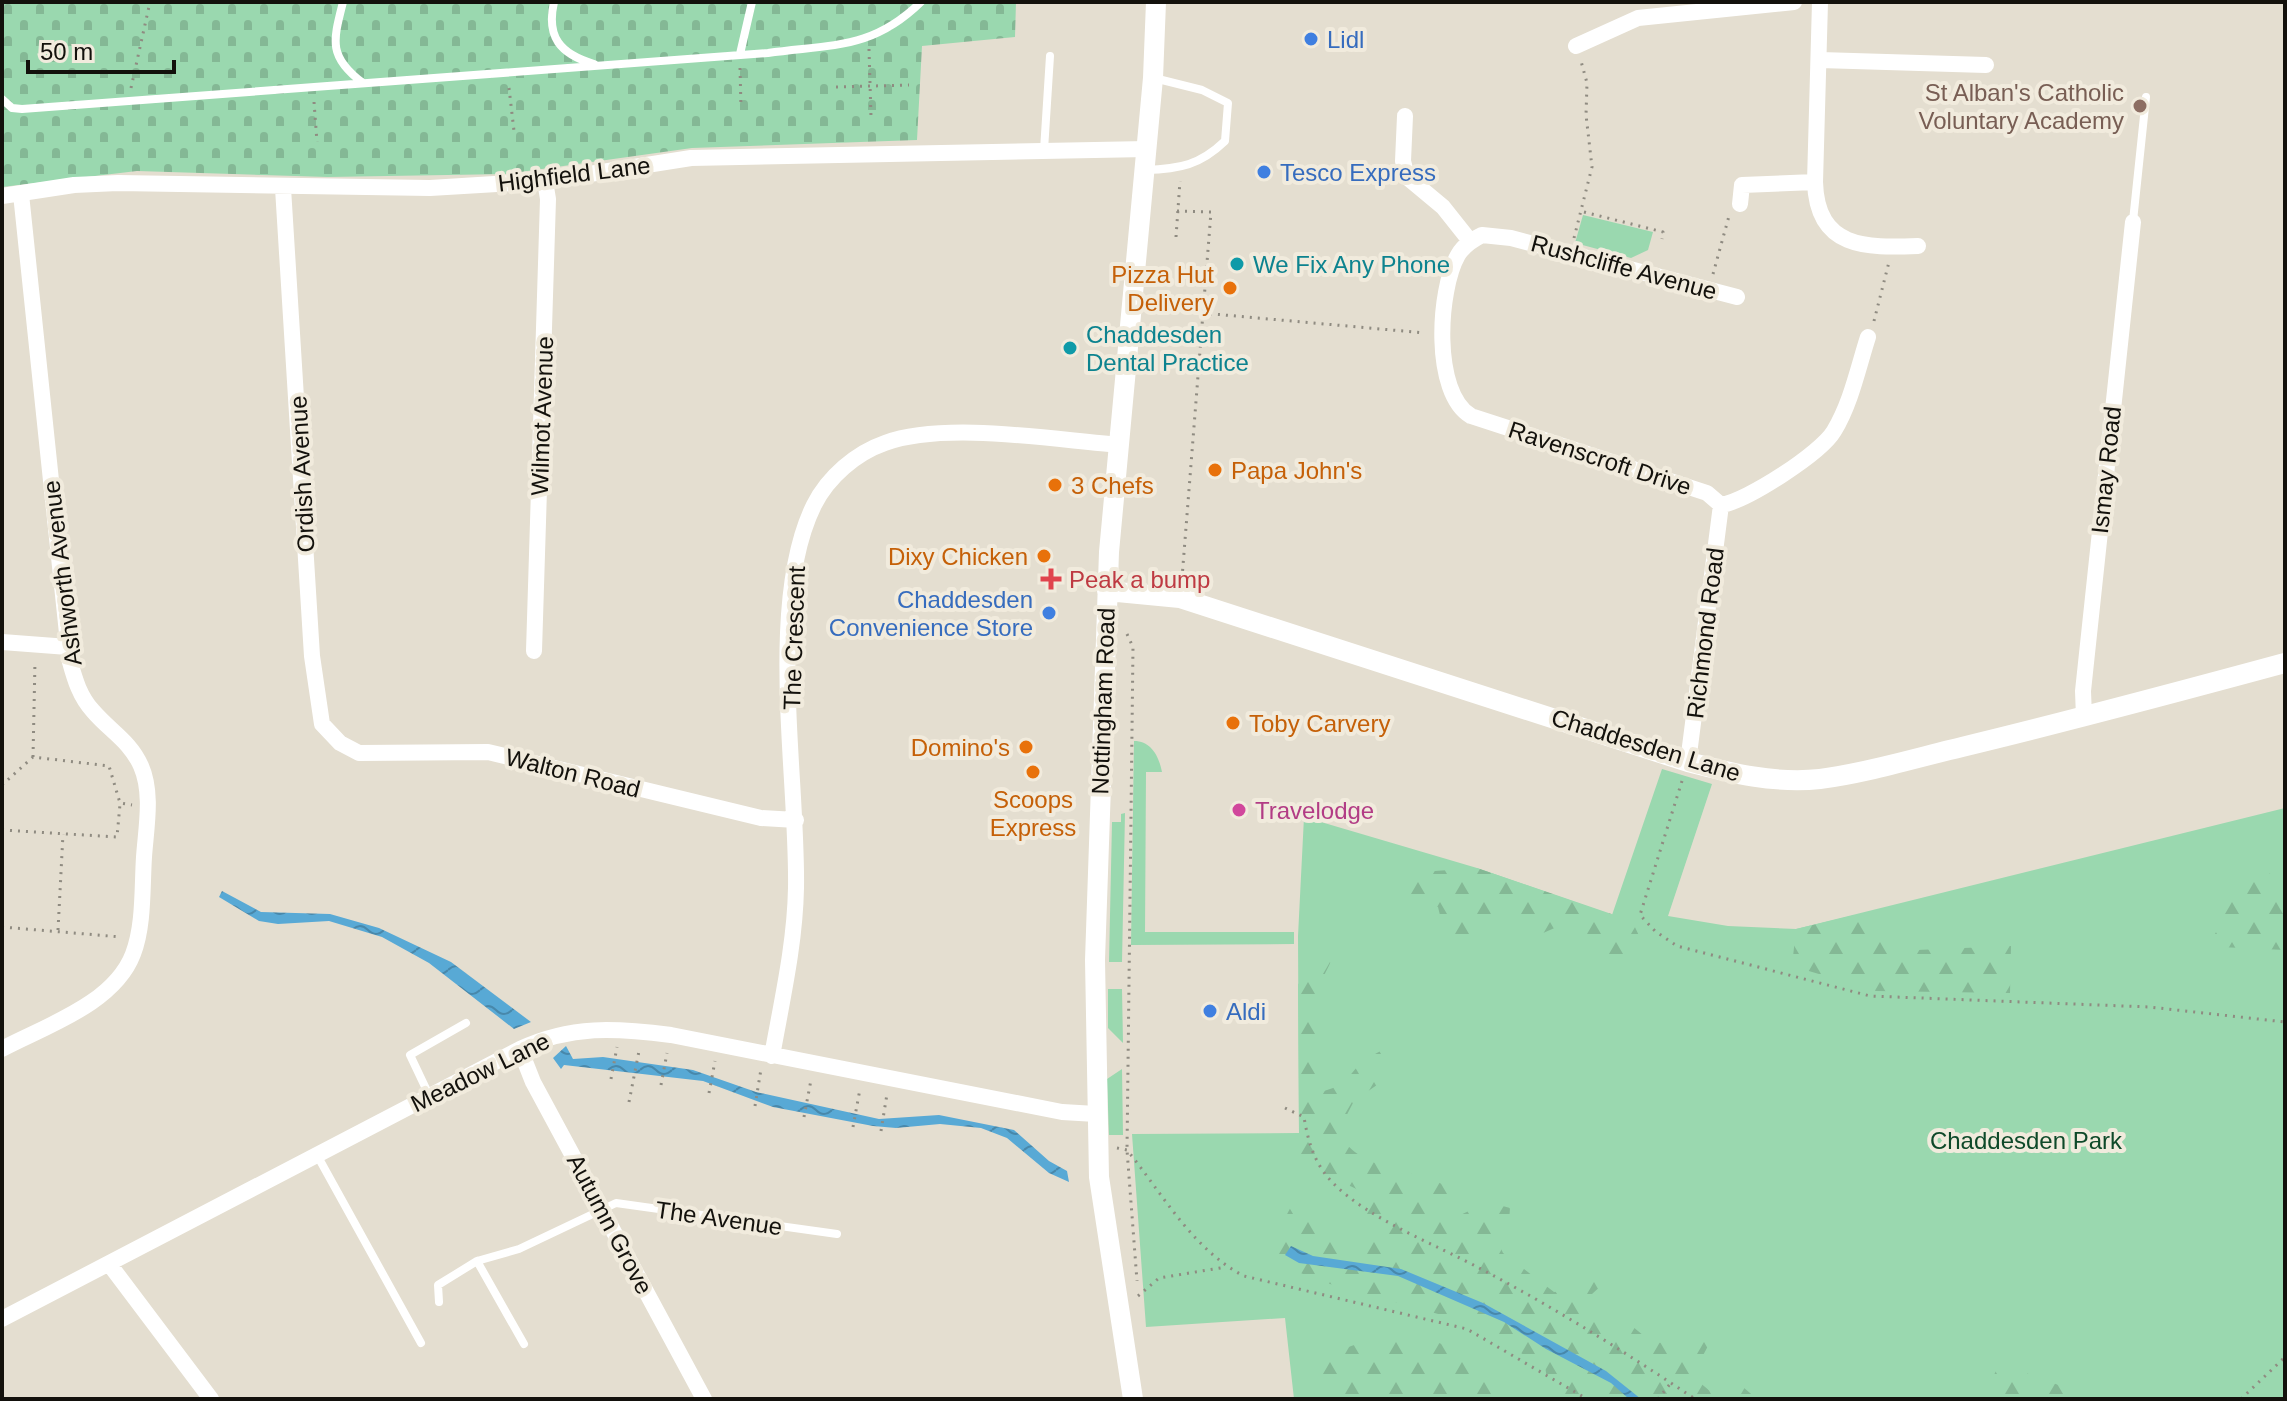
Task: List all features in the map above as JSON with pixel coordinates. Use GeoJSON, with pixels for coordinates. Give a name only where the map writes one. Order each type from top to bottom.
{"type":"FeatureCollection","features":[{"type":"Feature","properties":{"kind":"street","name":"Nottingham Road"},"geometry":{"type":"LineString","coordinates":[[1133,1399],[1106,1238],[1096,1114],[1095,960],[1107,591],[1153,78],[1156,2]]}},
{"type":"Feature","properties":{"kind":"street"},"geometry":{"type":"LineString","coordinates":[[1576,46],[1638,18],[1794,2]]}},
{"type":"Feature","properties":{"kind":"street"},"geometry":{"type":"LineString","coordinates":[[1820,2],[1817,203],[1832,229],[1856,245],[1918,246]]}},
{"type":"Feature","properties":{"kind":"street"},"geometry":{"type":"LineString","coordinates":[[1820,60],[1986,65]]}},
{"type":"Feature","properties":{"kind":"street"},"geometry":{"type":"LineString","coordinates":[[1405,116],[1402,150],[1407,177],[1443,207],[1470,241]]}},
{"type":"Feature","properties":{"kind":"street","name":"Highfield Lane"},"geometry":{"type":"LineString","coordinates":[[2,196],[74,185],[118,183],[430,188],[545,181],[691,158],[1147,149]]}},
{"type":"Feature","properties":{"kind":"street","name":"Wilmot Avenue"},"geometry":{"type":"LineString","coordinates":[[534,651],[548,199],[545,181]]}},
{"type":"Feature","properties":{"kind":"street"},"geometry":{"type":"LineString","coordinates":[[1740,204],[1742,185],[1815,182]]}},
{"type":"Feature","properties":{"kind":"street","name":"Ordish Avenue"},"geometry":{"type":"LineString","coordinates":[[283,188],[318,707],[327,731],[349,748]]}},
{"type":"Feature","properties":{"kind":"street","name":"Ashworth Avenue"},"geometry":{"type":"LineString","coordinates":[[2,1049],[104,993],[126,968],[137,939],[147,808],[140,764],[124,739],[86,703],[73,675],[21,194]]}},
{"type":"Feature","properties":{"kind":"street","name":"Ismay Road"},"geometry":{"type":"LineString","coordinates":[[2084,717],[2083,691],[2133,222]]}},
{"type":"Feature","properties":{"kind":"street","name":"Rushcliffe Avenue"},"geometry":{"type":"LineString","coordinates":[[1470,241],[1489,233],[1737,297]]}},
{"type":"Feature","properties":{"kind":"street","name":"Ravenscroft Drive"},"geometry":{"type":"LineString","coordinates":[[1470,241],[1459,254],[1450,277],[1444,335],[1448,382],[1456,403],[1466,413],[1707,493],[1721,505],[1758,491],[1832,436],[1842,418],[1868,337]]}},
{"type":"Feature","properties":{"kind":"street","name":"The Crescent"},"geometry":{"type":"LineString","coordinates":[[772,1056],[795,909],[796,820],[790,756],[793,573],[810,516],[832,479],[871,449],[919,434],[1120,445]]}},
{"type":"Feature","properties":{"kind":"street","name":"Richmond Road"},"geometry":{"type":"LineString","coordinates":[[1688,762],[1721,505]]}},
{"type":"Feature","properties":{"kind":"street","name":"Chaddesden Lane"},"geometry":{"type":"LineString","coordinates":[[1107,591],[1180,598],[1688,762],[1738,775],[1774,779],[1820,779],[2084,717],[2285,663]]}},
{"type":"Feature","properties":{"kind":"street"},"geometry":{"type":"LineString","coordinates":[[2,642],[68,647]]}},
{"type":"Feature","properties":{"kind":"street","name":"Walton Road"},"geometry":{"type":"LineString","coordinates":[[349,748],[371,755],[488,752],[761,818],[796,820]]}},
{"type":"Feature","properties":{"kind":"street","name":"Meadow Lane"},"geometry":{"type":"LineString","coordinates":[[2,1319],[429,1095],[557,1033],[608,1029],[671,1035],[1062,1112],[1096,1114]]}},
{"type":"Feature","properties":{"kind":"street","name":"Autumn Grove"},"geometry":{"type":"LineString","coordinates":[[520,1049],[533,1082],[704,1399]]}},
{"type":"Feature","properties":{"kind":"street"},"geometry":{"type":"LineString","coordinates":[[110,1265],[211,1399]]}},
{"type":"Feature","properties":{"kind":"lane"},"geometry":{"type":"LineString","coordinates":[[343,2],[335,40],[336,54],[344,69],[363,83]]}},
{"type":"Feature","properties":{"kind":"lane"},"geometry":{"type":"LineString","coordinates":[[554,2],[550,21],[554,36],[573,56],[598,65]]}},
{"type":"Feature","properties":{"kind":"lane"},"geometry":{"type":"LineString","coordinates":[[740,54],[752,2]]}},
{"type":"Feature","properties":{"kind":"lane"},"geometry":{"type":"LineString","coordinates":[[2,99],[12,108],[22,109],[740,54],[868,39],[902,21],[921,2]]}},
{"type":"Feature","properties":{"kind":"lane"},"geometry":{"type":"LineString","coordinates":[[1044,150],[1050,56]]}},
{"type":"Feature","properties":{"kind":"lane"},"geometry":{"type":"LineString","coordinates":[[1145,170],[1181,169],[1208,158],[1225,141],[1228,103],[1202,90],[1153,78]]}},
{"type":"Feature","properties":{"kind":"lane"},"geometry":{"type":"LineString","coordinates":[[2133,222],[2146,97]]}},
{"type":"Feature","properties":{"kind":"lane"},"geometry":{"type":"LineString","coordinates":[[429,1095],[410,1055],[466,1023]]}},
{"type":"Feature","properties":{"kind":"lane"},"geometry":{"type":"LineString","coordinates":[[317,1155],[421,1343]]}},
{"type":"Feature","properties":{"kind":"lane","name":"The Avenue"},"geometry":{"type":"LineString","coordinates":[[602,1208],[616,1203],[837,1234]]}},
{"type":"Feature","properties":{"kind":"lane"},"geometry":{"type":"LineString","coordinates":[[439,1302],[437,1295],[442,1280],[477,1261],[519,1249],[602,1208]]}},
{"type":"Feature","properties":{"kind":"lane"},"geometry":{"type":"LineString","coordinates":[[477,1261],[524,1344]]}},
{"type":"Feature","properties":{"kind":"path"},"geometry":{"type":"LineString","coordinates":[[128,101],[150,2]]}},
{"type":"Feature","properties":{"kind":"path"},"geometry":{"type":"LineString","coordinates":[[868,39],[871,117]]}},
{"type":"Feature","properties":{"kind":"path"},"geometry":{"type":"LineString","coordinates":[[1571,253],[1592,167],[1586,115],[1587,83],[1576,46]]}},
{"type":"Feature","properties":{"kind":"path"},"geometry":{"type":"LineString","coordinates":[[740,54],[741,108]]}},
{"type":"Feature","properties":{"kind":"path"},"geometry":{"type":"LineString","coordinates":[[508,72],[514,131]]}},
{"type":"Feature","properties":{"kind":"path"},"geometry":{"type":"LineString","coordinates":[[836,87],[909,85]]}},
{"type":"Feature","properties":{"kind":"path"},"geometry":{"type":"LineString","coordinates":[[313,87],[317,142]]}},
{"type":"Feature","properties":{"kind":"path"},"geometry":{"type":"LineString","coordinates":[[1176,237],[1181,169]]}},
{"type":"Feature","properties":{"kind":"path"},"geometry":{"type":"LineString","coordinates":[[1709,289],[1730,211],[1740,204]]}},
{"type":"Feature","properties":{"kind":"path"},"geometry":{"type":"LineString","coordinates":[[1177,211],[1211,212],[1180,598]]}},
{"type":"Feature","properties":{"kind":"path"},"geometry":{"type":"LineString","coordinates":[[1584,212],[1663,232],[1662,239]]}},
{"type":"Feature","properties":{"kind":"path"},"geometry":{"type":"LineString","coordinates":[[1868,337],[1892,247]]}},
{"type":"Feature","properties":{"kind":"path"},"geometry":{"type":"LineString","coordinates":[[1202,313],[1444,335]]}},
{"type":"Feature","properties":{"kind":"path"},"geometry":{"type":"LineString","coordinates":[[1127,633],[1133,647],[1127,1150],[1138,1296],[1159,1278],[1226,1267]]}},
{"type":"Feature","properties":{"kind":"path"},"geometry":{"type":"LineString","coordinates":[[2,785],[33,757],[35,646]]}},
{"type":"Feature","properties":{"kind":"path"},"geometry":{"type":"LineString","coordinates":[[2,830],[117,837],[120,803],[109,766],[33,757]]}},
{"type":"Feature","properties":{"kind":"path"},"geometry":{"type":"LineString","coordinates":[[1688,762],[1640,915],[1655,931],[1677,946],[1870,996],[2134,1006],[2285,1022]]}},
{"type":"Feature","properties":{"kind":"path"},"geometry":{"type":"LineString","coordinates":[[120,803],[147,808]]}},
{"type":"Feature","properties":{"kind":"path"},"geometry":{"type":"LineString","coordinates":[[58,930],[63,834]]}},
{"type":"Feature","properties":{"kind":"path"},"geometry":{"type":"LineString","coordinates":[[2,927],[137,939]]}},
{"type":"Feature","properties":{"kind":"path"},"geometry":{"type":"LineString","coordinates":[[611,1079],[616,1053]]}},
{"type":"Feature","properties":{"kind":"path"},"geometry":{"type":"LineString","coordinates":[[629,1102],[638,1054]]}},
{"type":"Feature","properties":{"kind":"path"},"geometry":{"type":"LineString","coordinates":[[661,1085],[666,1057]]}},
{"type":"Feature","properties":{"kind":"path"},"geometry":{"type":"LineString","coordinates":[[709,1093],[714,1067]]}},
{"type":"Feature","properties":{"kind":"path"},"geometry":{"type":"LineString","coordinates":[[755,1106],[759,1084]]}},
{"type":"Feature","properties":{"kind":"path"},"geometry":{"type":"LineString","coordinates":[[804,1117],[809,1094]]}},
{"type":"Feature","properties":{"kind":"path"},"geometry":{"type":"LineString","coordinates":[[853,1127],[856,1106]]}},
{"type":"Feature","properties":{"kind":"path"},"geometry":{"type":"LineString","coordinates":[[1285,1108],[1304,1117],[1311,1148],[1334,1185],[1405,1231],[1504,1281],[1593,1333],[1695,1399]]}},
{"type":"Feature","properties":{"kind":"path"},"geometry":{"type":"LineString","coordinates":[[881,1131],[884,1111]]}},
{"type":"Feature","properties":{"kind":"path"},"geometry":{"type":"LineString","coordinates":[[1127,1150],[1199,1243],[1226,1267],[1244,1276],[1467,1329],[1587,1399]]}},
{"type":"Feature","properties":{"kind":"path"},"geometry":{"type":"LineString","coordinates":[[2241,1399],[2285,1357]]}},
{"type":"Feature","properties":{"kind":"path"},"geometry":{"type":"LineString","coordinates":[[1658,1399],[1670,1384]]}},
{"type":"Feature","properties":{"kind":"green space"},"geometry":{"type":"Polygon","coordinates":[[[2,2],[1016,2],[1015,37],[922,46],[917,140],[692,148],[507,174],[328,177],[137,171],[2,187],[2,2]]]}},
{"type":"Feature","properties":{"kind":"green space"},"geometry":{"type":"Polygon","coordinates":[[[1583,215],[1653,232],[1648,250],[1631,258],[1575,243],[1583,215]]]}},
{"type":"Feature","properties":{"kind":"green space"},"geometry":{"type":"Polygon","coordinates":[[[1134,741],[1153,750],[1162,772],[1146,772],[1145,932],[1294,932],[1294,944],[1131,945],[1134,741]]]}},
{"type":"Feature","properties":{"kind":"green space","name":"Chaddesden Park"},"geometry":{"type":"Polygon","coordinates":[[[1662,769],[1712,784],[1668,916],[1728,926],[1796,929],[2285,808],[2285,1399],[1294,1399],[1285,1318],[1146,1327],[1132,1134],[1299,1133],[1298,936],[1304,817],[1477,868],[1612,915],[1662,769]]]}},
{"type":"Feature","properties":{"kind":"green space"},"geometry":{"type":"Polygon","coordinates":[[[1125,813],[1122,962],[1109,962],[1112,822],[1121,822],[1121,814],[1125,813]]]}},
{"type":"Feature","properties":{"kind":"green space"},"geometry":{"type":"Polygon","coordinates":[[[1477,868],[1632,921],[1643,944],[1629,975],[1609,977],[1587,953],[1585,930],[1566,923],[1534,937],[1501,915],[1474,937],[1446,940],[1438,907],[1408,898],[1421,872],[1477,868]]]}},
{"type":"Feature","properties":{"kind":"green space"},"geometry":{"type":"Polygon","coordinates":[[[2256,869],[2285,879],[2285,950],[2220,947],[2215,934],[2235,890],[2256,869]]]}},
{"type":"Feature","properties":{"kind":"green space"},"geometry":{"type":"Polygon","coordinates":[[[1855,915],[1893,951],[2011,946],[2010,993],[1876,991],[1792,966],[1796,929],[1855,915]]]}},
{"type":"Feature","properties":{"kind":"green space"},"geometry":{"type":"Polygon","coordinates":[[[1320,942],[1335,950],[1316,1002],[1322,1062],[1316,1082],[1321,1092],[1342,1085],[1362,1061],[1388,1047],[1394,1059],[1384,1080],[1354,1101],[1339,1130],[1345,1142],[1366,1159],[1438,1182],[1462,1197],[1445,1223],[1484,1206],[1510,1208],[1509,1222],[1497,1240],[1503,1253],[1554,1292],[1573,1290],[1583,1284],[1582,1270],[1587,1266],[1603,1271],[1603,1284],[1592,1294],[1593,1307],[1614,1324],[1632,1326],[1650,1341],[1674,1345],[1706,1338],[1708,1346],[1692,1376],[1717,1397],[1736,1381],[1757,1399],[1551,1399],[1545,1367],[1467,1322],[1330,1284],[1279,1265],[1280,1232],[1294,1202],[1304,1201],[1353,1248],[1364,1247],[1367,1234],[1361,1192],[1351,1186],[1311,1177],[1293,1162],[1299,1133],[1298,984],[1311,976],[1320,942]]]}},
{"type":"Feature","properties":{"kind":"green space"},"geometry":{"type":"Polygon","coordinates":[[[1108,989],[1122,989],[1123,1043],[1108,1028],[1108,989]]]}},
{"type":"Feature","properties":{"kind":"green space"},"geometry":{"type":"Polygon","coordinates":[[[1122,1069],[1123,1135],[1109,1135],[1107,1079],[1122,1069]]]}},
{"type":"Feature","properties":{"kind":"green space"},"geometry":{"type":"Polygon","coordinates":[[[1377,1337],[1428,1338],[1455,1350],[1514,1389],[1514,1399],[1314,1399],[1319,1370],[1337,1351],[1377,1337]]]}},
{"type":"Feature","properties":{"kind":"green space"},"geometry":{"type":"Polygon","coordinates":[[[2015,1369],[2072,1390],[2073,1399],[1982,1399],[1996,1371],[2015,1369]]]}},
{"type":"Feature","properties":{"kind":"green space"},"geometry":{"type":"Polygon","coordinates":[[[1763,1383],[1771,1385],[1775,1399],[1757,1399],[1763,1383]]]}},
{"type":"Feature","properties":{"kind":"water"},"geometry":{"type":"Polygon","coordinates":[[[222,891],[261,912],[330,914],[379,928],[451,962],[531,1022],[514,1029],[429,963],[382,937],[329,921],[278,924],[259,921],[219,897],[222,891]]]}},
{"type":"Feature","properties":{"kind":"water"},"geometry":{"type":"Polygon","coordinates":[[[566,1046],[573,1059],[603,1057],[693,1070],[756,1092],[879,1119],[939,1115],[1014,1130],[1049,1161],[1067,1171],[1069,1182],[1049,1173],[1007,1138],[981,1128],[940,1124],[896,1128],[873,1126],[773,1107],[703,1081],[564,1065],[561,1069],[553,1058],[566,1046]]]}},
{"type":"Feature","properties":{"kind":"water"},"geometry":{"type":"Polygon","coordinates":[[[1291,1246],[1313,1256],[1401,1269],[1483,1303],[1606,1371],[1641,1399],[1629,1399],[1611,1383],[1546,1349],[1504,1322],[1398,1276],[1299,1263],[1285,1255],[1291,1246]]]}},
{"type":"Feature","properties":{"kind":"place","name":"Lidl"},"geometry":{"type":"Point","coordinates":[1311,39]}},
{"type":"Feature","properties":{"kind":"place","name":"St Alban's Catholic Voluntary Academy"},"geometry":{"type":"Point","coordinates":[2140,106]}},
{"type":"Feature","properties":{"kind":"place","name":"Tesco Express"},"geometry":{"type":"Point","coordinates":[1264,172]}},
{"type":"Feature","properties":{"kind":"place","name":"We Fix Any Phone"},"geometry":{"type":"Point","coordinates":[1237,264]}},
{"type":"Feature","properties":{"kind":"place","name":"Pizza Hut Delivery"},"geometry":{"type":"Point","coordinates":[1230,288]}},
{"type":"Feature","properties":{"kind":"place","name":"Chaddesden Dental Practice"},"geometry":{"type":"Point","coordinates":[1070,348]}},
{"type":"Feature","properties":{"kind":"place","name":"Papa John's"},"geometry":{"type":"Point","coordinates":[1215,470]}},
{"type":"Feature","properties":{"kind":"place","name":"3 Chefs"},"geometry":{"type":"Point","coordinates":[1055,485]}},
{"type":"Feature","properties":{"kind":"place","name":"Dixy Chicken"},"geometry":{"type":"Point","coordinates":[1044,556]}},
{"type":"Feature","properties":{"kind":"place","name":"Peak a bump"},"geometry":{"type":"Point","coordinates":[1051,579]}},
{"type":"Feature","properties":{"kind":"place","name":"Chaddesden Convenience Store"},"geometry":{"type":"Point","coordinates":[1049,613]}},
{"type":"Feature","properties":{"kind":"place","name":"Toby Carvery"},"geometry":{"type":"Point","coordinates":[1233,723]}},
{"type":"Feature","properties":{"kind":"place","name":"Domino's"},"geometry":{"type":"Point","coordinates":[1026,747]}},
{"type":"Feature","properties":{"kind":"place","name":"Scoops Express"},"geometry":{"type":"Point","coordinates":[1033,772]}},
{"type":"Feature","properties":{"kind":"place","name":"Travelodge"},"geometry":{"type":"Point","coordinates":[1239,810]}},
{"type":"Feature","properties":{"kind":"place","name":"Aldi"},"geometry":{"type":"Point","coordinates":[1210,1011]}}]}
